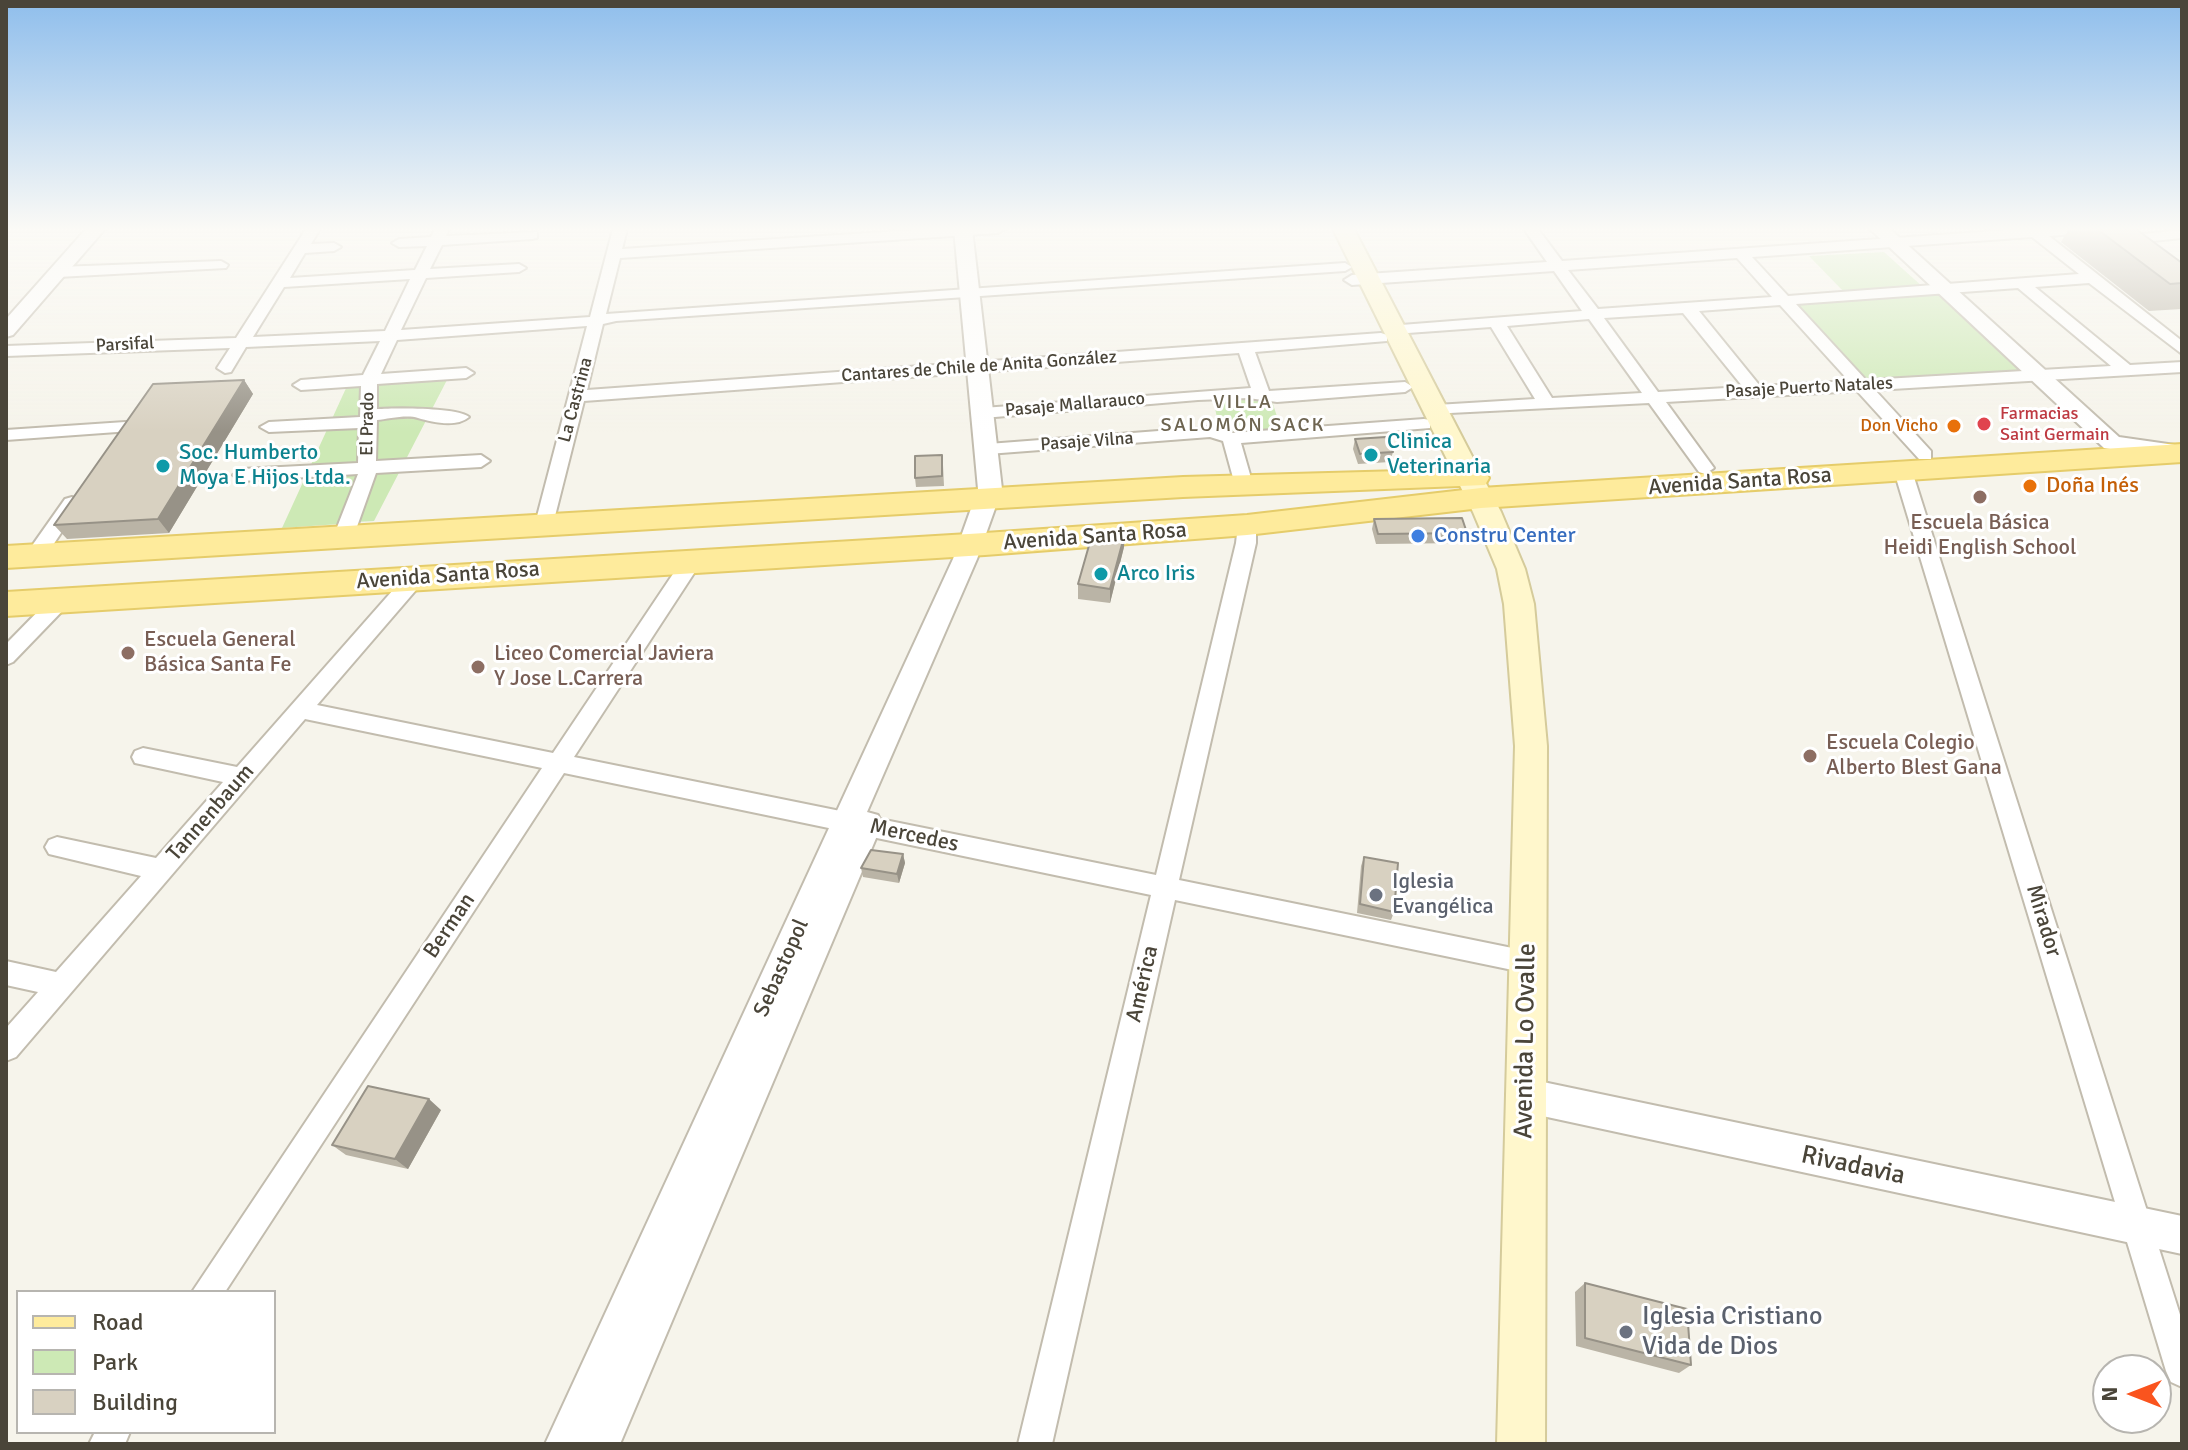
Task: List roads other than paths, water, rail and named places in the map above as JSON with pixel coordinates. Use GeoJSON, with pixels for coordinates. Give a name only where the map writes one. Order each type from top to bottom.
{"type":"FeatureCollection","features":[{"type":"Feature","properties":{"kind":"main road","name":"Avenida Lo Ovalle"},"geometry":{"type":"LineString","coordinates":[[1367,297],[1466,489],[1523,639],[1531,746],[1521,1444]]}},
{"type":"Feature","properties":{"kind":"main road","name":"Avenida Lo Ovalle"},"geometry":{"type":"LineString","coordinates":[[1388,333],[1405,387],[1430,417]]}},
{"type":"Feature","properties":{"kind":"main road","name":"Avenida Santa Rosa"},"geometry":{"type":"LineString","coordinates":[[21,556],[991,495],[1244,485],[1466,489],[1914,463],[2182,439]]}},
{"type":"Feature","properties":{"kind":"main road","name":"Avenida Santa Rosa"},"geometry":{"type":"LineString","coordinates":[[6,604],[978,545],[1247,525],[1466,489],[1705,468],[2182,453]]}},
{"type":"Feature","properties":{"kind":"street"},"geometry":{"type":"LineString","coordinates":[[6,331],[36,297]]}},
{"type":"Feature","properties":{"kind":"street"},"geometry":{"type":"LineString","coordinates":[[225,368],[270,297]]}},
{"type":"Feature","properties":{"kind":"street","name":"El Prado"},"geometry":{"type":"LineString","coordinates":[[344,535],[368,468],[369,381],[411,297]]}},
{"type":"Feature","properties":{"kind":"street","name":"La Castrina"},"geometry":{"type":"LineString","coordinates":[[544,524],[603,297]]}},
{"type":"Feature","properties":{"kind":"street","name":"Parsifal"},"geometry":{"type":"LineString","coordinates":[[6,351],[392,336],[597,321],[616,316],[901,297]]}},
{"type":"Feature","properties":{"kind":"street","name":"Sebastopol"},"geometry":{"type":"LineString","coordinates":[[599,1444],[857,824],[978,545],[991,495],[970,297]]}},
{"type":"Feature","properties":{"kind":"street"},"geometry":{"type":"LineString","coordinates":[[1580,297],[1705,468]]}},
{"type":"Feature","properties":{"kind":"street"},"geometry":{"type":"LineString","coordinates":[[1780,297],[1862,385],[1914,463]]}},
{"type":"Feature","properties":{"kind":"street","name":"Cantares de Chile de Anita González"},"geometry":{"type":"LineString","coordinates":[[577,396],[1245,347],[1496,321],[1842,297]]}},
{"type":"Feature","properties":{"kind":"street"},"geometry":{"type":"LineString","coordinates":[[1953,297],[2112,443],[2182,453]]}},
{"type":"Feature","properties":{"kind":"street"},"geometry":{"type":"LineString","coordinates":[[2037,297],[2127,371]]}},
{"type":"Feature","properties":{"kind":"street"},"geometry":{"type":"LineString","coordinates":[[2116,297],[2182,349]]}},
{"type":"Feature","properties":{"kind":"street"},"geometry":{"type":"LineString","coordinates":[[1688,308],[1755,391]]}},
{"type":"Feature","properties":{"kind":"street"},"geometry":{"type":"LineString","coordinates":[[1496,321],[1546,403]]}},
{"type":"Feature","properties":{"kind":"street"},"geometry":{"type":"LineString","coordinates":[[1245,347],[1262,395]]}},
{"type":"Feature","properties":{"kind":"street","name":"Pasaje Puerto Natales"},"geometry":{"type":"LineString","coordinates":[[1430,417],[1546,403],[2182,367]]}},
{"type":"Feature","properties":{"kind":"street"},"geometry":{"type":"LineString","coordinates":[[301,385],[466,373]]}},
{"type":"Feature","properties":{"kind":"street","name":"Pasaje Mallarauco"},"geometry":{"type":"LineString","coordinates":[[983,413],[1208,396],[1405,387]]}},
{"type":"Feature","properties":{"kind":"street"},"geometry":{"type":"LineString","coordinates":[[1208,396],[1244,485]]}},
{"type":"Feature","properties":{"kind":"street"},"geometry":{"type":"LineString","coordinates":[[108,452],[139,408]]}},
{"type":"Feature","properties":{"kind":"street"},"geometry":{"type":"LineString","coordinates":[[269,427],[421,412],[429,418],[460,417]]}},
{"type":"Feature","properties":{"kind":"street","name":"Pasaje Vilna"},"geometry":{"type":"LineString","coordinates":[[988,449],[1211,432],[1226,437],[1430,417]]}},
{"type":"Feature","properties":{"kind":"street"},"geometry":{"type":"LineString","coordinates":[[6,435],[125,427]]}},
{"type":"Feature","properties":{"kind":"street"},"geometry":{"type":"LineString","coordinates":[[242,475],[481,461]]}},
{"type":"Feature","properties":{"kind":"street","name":"Mirador"},"geometry":{"type":"LineString","coordinates":[[1914,463],[2182,1371]]}},
{"type":"Feature","properties":{"kind":"street"},"geometry":{"type":"LineString","coordinates":[[21,556],[81,490]]}},
{"type":"Feature","properties":{"kind":"street","name":"América"},"geometry":{"type":"LineString","coordinates":[[1035,1444],[1246,543],[1247,525]]}},
{"type":"Feature","properties":{"kind":"street","name":"Berman"},"geometry":{"type":"LineString","coordinates":[[208,1290],[692,561]]}},
{"type":"Feature","properties":{"kind":"street","name":"Tannenbaum"},"geometry":{"type":"LineString","coordinates":[[6,1048],[415,578]]}},
{"type":"Feature","properties":{"kind":"street"},"geometry":{"type":"LineString","coordinates":[[6,657],[61,600]]}},
{"type":"Feature","properties":{"kind":"street","name":"Mercedes"},"geometry":{"type":"LineString","coordinates":[[301,710],[1527,962]]}},
{"type":"Feature","properties":{"kind":"street"},"geometry":{"type":"LineString","coordinates":[[143,757],[242,777]]}},
{"type":"Feature","properties":{"kind":"street","name":"Sebastopol"},"geometry":{"type":"LineString","coordinates":[[566,1444],[857,824]]}},
{"type":"Feature","properties":{"kind":"street"},"geometry":{"type":"LineString","coordinates":[[57,847],[162,870]]}},
{"type":"Feature","properties":{"kind":"street"},"geometry":{"type":"LineString","coordinates":[[6,973],[61,985]]}},
{"type":"Feature","properties":{"kind":"street","name":"Rivadavia"},"geometry":{"type":"LineString","coordinates":[[1524,1095],[2182,1235]]}},
{"type":"Feature","properties":{"kind":"place","name":"Farmacias Saint Germain"},"geometry":{"type":"Point","coordinates":[1984,424]}},
{"type":"Feature","properties":{"kind":"place","name":"Don Vicho"},"geometry":{"type":"Point","coordinates":[1954,426]}},
{"type":"Feature","properties":{"kind":"place","name":"Clinica Veterinaria"},"geometry":{"type":"Point","coordinates":[1371,455]}},
{"type":"Feature","properties":{"kind":"place","name":"Soc. Humberto Moya E Hijos Ltda."},"geometry":{"type":"Point","coordinates":[163,466]}},
{"type":"Feature","properties":{"kind":"place","name":"Doña Inés"},"geometry":{"type":"Point","coordinates":[2030,486]}},
{"type":"Feature","properties":{"kind":"place","name":"Escuela Básica Heidi English School"},"geometry":{"type":"Point","coordinates":[1980,497]}},
{"type":"Feature","properties":{"kind":"place","name":"Constru Center"},"geometry":{"type":"Point","coordinates":[1418,536]}},
{"type":"Feature","properties":{"kind":"place","name":"Arco Iris"},"geometry":{"type":"Point","coordinates":[1101,574]}},
{"type":"Feature","properties":{"kind":"place","name":"Escuela General Básica Santa Fe"},"geometry":{"type":"Point","coordinates":[128,653]}},
{"type":"Feature","properties":{"kind":"place","name":"Liceo Comercial Javiera Y Jose L.Carrera"},"geometry":{"type":"Point","coordinates":[478,667]}},
{"type":"Feature","properties":{"kind":"place","name":"Escuela Colegio Alberto Blest Gana"},"geometry":{"type":"Point","coordinates":[1810,756]}},
{"type":"Feature","properties":{"kind":"place","name":"Iglesia Evangélica"},"geometry":{"type":"Point","coordinates":[1376,895]}},
{"type":"Feature","properties":{"kind":"place","name":"Iglesia Cristiano Vida de Dios"},"geometry":{"type":"Point","coordinates":[1626,1332]}},
{"type":"Feature","properties":{"kind":"district","name":"VILLA SALOMÓN SACK"},"geometry":{"type":"Point","coordinates":[1243,414]}}]}
